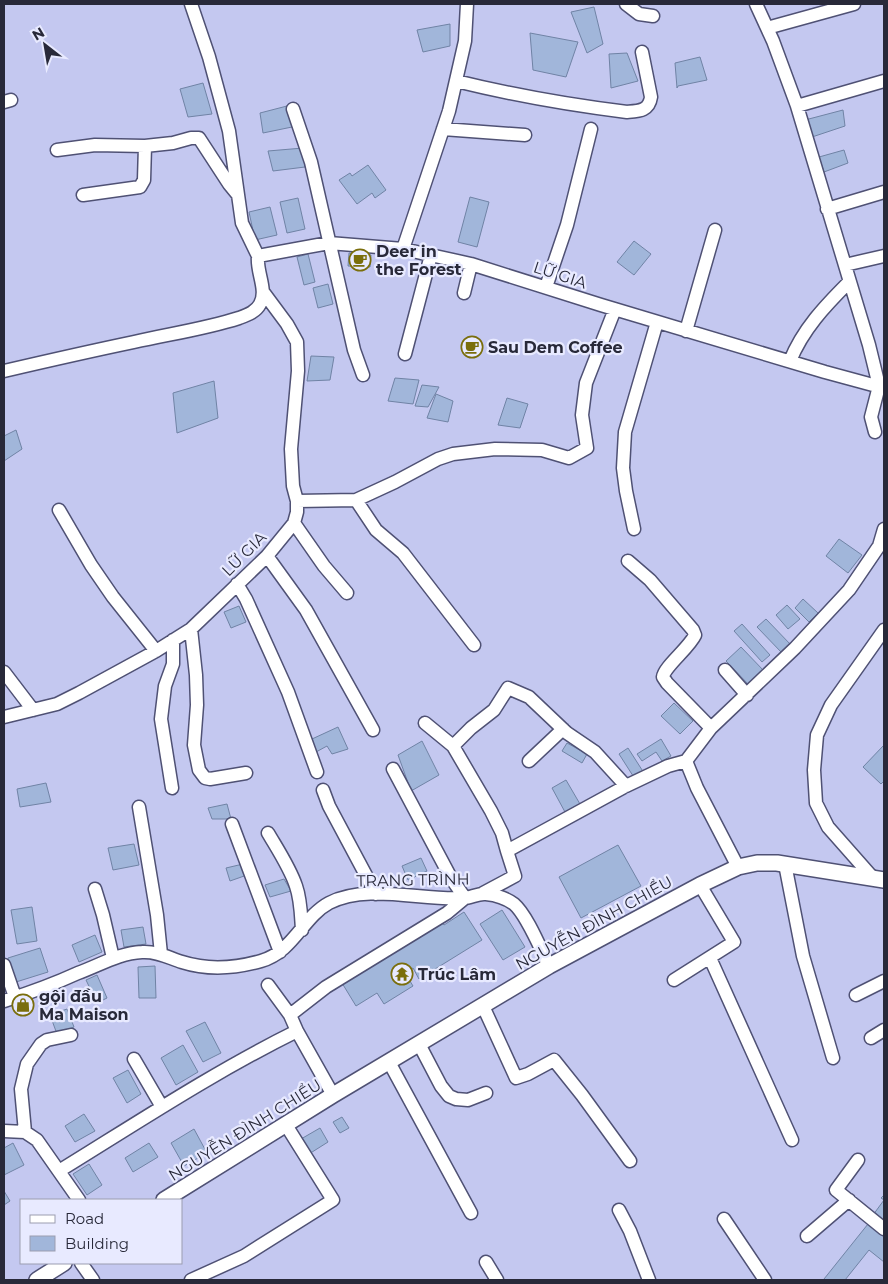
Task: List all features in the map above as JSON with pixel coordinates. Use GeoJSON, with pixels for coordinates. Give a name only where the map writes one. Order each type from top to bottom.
{"type":"FeatureCollection","features":[{"type":"Feature","properties":{"kind":"main road","name":"NGUYỄN ĐÌNH CHIỂU"},"geometry":{"type":"LineString","coordinates":[[166,1199],[333,1095],[549,966],[700,885],[738,867],[757,863],[785,864],[878,879]]}},
{"type":"Feature","properties":{"kind":"main road"},"geometry":{"type":"LineString","coordinates":[[38,1280],[62,1264]]}},
{"type":"Feature","properties":{"kind":"street"},"geometry":{"type":"LineString","coordinates":[[191,4],[209,57],[229,131],[242,223],[258,256],[256,264],[264,293],[287,324],[296,342],[298,371],[291,449],[293,486],[297,501],[294,523],[324,566],[347,593]]}},
{"type":"Feature","properties":{"kind":"street"},"geometry":{"type":"LineString","coordinates":[[403,249],[443,129],[456,81],[465,41],[467,4]]}},
{"type":"Feature","properties":{"kind":"street"},"geometry":{"type":"LineString","coordinates":[[626,4],[639,14],[654,16]]}},
{"type":"Feature","properties":{"kind":"street"},"geometry":{"type":"LineString","coordinates":[[756,4],[768,28],[797,106],[882,387],[871,417],[876,432]]}},
{"type":"Feature","properties":{"kind":"street"},"geometry":{"type":"LineString","coordinates":[[768,28],[854,4]]}},
{"type":"Feature","properties":{"kind":"street"},"geometry":{"type":"LineString","coordinates":[[456,81],[557,102],[627,112],[634,111],[643,109],[650,104],[651,97],[642,52]]}},
{"type":"Feature","properties":{"kind":"street"},"geometry":{"type":"LineString","coordinates":[[797,106],[884,81]]}},
{"type":"Feature","properties":{"kind":"street"},"geometry":{"type":"LineString","coordinates":[[293,109],[311,162],[354,350],[363,375]]}},
{"type":"Feature","properties":{"kind":"street"},"geometry":{"type":"LineString","coordinates":[[443,129],[525,136]]}},
{"type":"Feature","properties":{"kind":"street"},"geometry":{"type":"LineString","coordinates":[[546,287],[567,225],[590,129]]}},
{"type":"Feature","properties":{"kind":"street"},"geometry":{"type":"LineString","coordinates":[[57,150],[95,145],[145,146],[199,138],[238,196]]}},
{"type":"Feature","properties":{"kind":"street"},"geometry":{"type":"LineString","coordinates":[[83,195],[143,185],[145,146]]}},
{"type":"Feature","properties":{"kind":"street"},"geometry":{"type":"LineString","coordinates":[[827,209],[884,192]]}},
{"type":"Feature","properties":{"kind":"street"},"geometry":{"type":"LineString","coordinates":[[686,330],[715,230]]}},
{"type":"Feature","properties":{"kind":"street","name":"LỮ GIA"},"geometry":{"type":"LineString","coordinates":[[258,256],[329,243],[403,249],[471,264],[657,322],[882,387]]}},
{"type":"Feature","properties":{"kind":"street"},"geometry":{"type":"LineString","coordinates":[[405,354],[431,255]]}},
{"type":"Feature","properties":{"kind":"street"},"geometry":{"type":"LineString","coordinates":[[845,265],[884,256]]}},
{"type":"Feature","properties":{"kind":"street"},"geometry":{"type":"LineString","coordinates":[[464,293],[471,264]]}},
{"type":"Feature","properties":{"kind":"street"},"geometry":{"type":"LineString","coordinates":[[790,361],[798,342],[806,330],[849,282]]}},
{"type":"Feature","properties":{"kind":"street"},"geometry":{"type":"LineString","coordinates":[[6,367],[216,325],[251,313],[261,303],[264,293]]}},
{"type":"Feature","properties":{"kind":"street"},"geometry":{"type":"LineString","coordinates":[[297,501],[356,500],[438,459],[453,454],[495,449],[542,450],[569,458],[587,448],[582,415],[586,383],[615,309]]}},
{"type":"Feature","properties":{"kind":"street"},"geometry":{"type":"LineString","coordinates":[[634,529],[623,468],[625,432],[657,322]]}},
{"type":"Feature","properties":{"kind":"street"},"geometry":{"type":"LineString","coordinates":[[356,500],[376,530],[403,553],[474,645]]}},
{"type":"Feature","properties":{"kind":"street"},"geometry":{"type":"LineString","coordinates":[[59,510],[108,589],[156,651]]}},
{"type":"Feature","properties":{"kind":"street","name":"LỮ GIA"},"geometry":{"type":"LineString","coordinates":[[4,717],[57,704],[156,651],[191,629],[267,556],[294,523]]}},
{"type":"Feature","properties":{"kind":"street"},"geometry":{"type":"LineString","coordinates":[[507,851],[626,786],[668,766],[686,761],[711,728],[795,648],[849,590],[879,546],[884,529]]}},
{"type":"Feature","properties":{"kind":"street"},"geometry":{"type":"LineString","coordinates":[[267,556],[306,610],[373,730]]}},
{"type":"Feature","properties":{"kind":"street"},"geometry":{"type":"LineString","coordinates":[[628,561],[650,580],[693,630],[695,636],[665,671],[663,677],[711,728]]}},
{"type":"Feature","properties":{"kind":"street"},"geometry":{"type":"LineString","coordinates":[[237,584],[246,599],[288,692],[317,772]]}},
{"type":"Feature","properties":{"kind":"street"},"geometry":{"type":"LineString","coordinates":[[191,629],[197,705],[194,744],[199,770],[205,778],[246,773]]}},
{"type":"Feature","properties":{"kind":"street"},"geometry":{"type":"LineString","coordinates":[[878,879],[828,827],[816,803],[814,770],[817,735],[831,705],[884,630]]}},
{"type":"Feature","properties":{"kind":"street"},"geometry":{"type":"LineString","coordinates":[[172,788],[161,719],[165,686],[173,664],[173,640]]}},
{"type":"Feature","properties":{"kind":"street"},"geometry":{"type":"LineString","coordinates":[[726,670],[747,695]]}},
{"type":"Feature","properties":{"kind":"street"},"geometry":{"type":"LineString","coordinates":[[4,672],[33,710]]}},
{"type":"Feature","properties":{"kind":"street"},"geometry":{"type":"LineString","coordinates":[[453,746],[471,728],[494,710],[508,688],[529,697],[563,729],[595,752],[626,786]]}},
{"type":"Feature","properties":{"kind":"street"},"geometry":{"type":"LineString","coordinates":[[425,723],[453,746],[502,833],[515,876],[483,893]]}},
{"type":"Feature","properties":{"kind":"street"},"geometry":{"type":"LineString","coordinates":[[529,761],[563,729]]}},
{"type":"Feature","properties":{"kind":"street"},"geometry":{"type":"LineString","coordinates":[[686,761],[697,788],[738,867]]}},
{"type":"Feature","properties":{"kind":"street"},"geometry":{"type":"LineString","coordinates":[[290,1016],[326,987],[447,913],[465,898],[451,878],[393,769]]}},
{"type":"Feature","properties":{"kind":"street"},"geometry":{"type":"LineString","coordinates":[[323,790],[329,806],[376,894]]}},
{"type":"Feature","properties":{"kind":"street"},"geometry":{"type":"LineString","coordinates":[[139,807],[157,915],[161,954]]}},
{"type":"Feature","properties":{"kind":"street"},"geometry":{"type":"LineString","coordinates":[[232,824],[280,952]]}},
{"type":"Feature","properties":{"kind":"street"},"geometry":{"type":"LineString","coordinates":[[268,833],[282,856],[296,886],[302,930]]}},
{"type":"Feature","properties":{"kind":"street"},"geometry":{"type":"LineString","coordinates":[[785,864],[803,956],[833,1058]]}},
{"type":"Feature","properties":{"kind":"street"},"geometry":{"type":"LineString","coordinates":[[674,980],[734,942],[700,885]]}},
{"type":"Feature","properties":{"kind":"street"},"geometry":{"type":"LineString","coordinates":[[95,890],[113,958]]}},
{"type":"Feature","properties":{"kind":"street","name":"TRẠNG TRÌNH"},"geometry":{"type":"LineString","coordinates":[[10,999],[63,980],[128,953],[145,952],[161,954],[182,962],[222,967],[263,960],[280,952],[328,904],[339,899],[376,894],[465,898],[483,893],[501,897],[515,904],[527,922],[549,966]]}},
{"type":"Feature","properties":{"kind":"street"},"geometry":{"type":"LineString","coordinates":[[710,958],[792,1140]]}},
{"type":"Feature","properties":{"kind":"street"},"geometry":{"type":"LineString","coordinates":[[4,965],[10,999]]}},
{"type":"Feature","properties":{"kind":"street"},"geometry":{"type":"LineString","coordinates":[[856,995],[884,981]]}},
{"type":"Feature","properties":{"kind":"street"},"geometry":{"type":"LineString","coordinates":[[268,985],[290,1016],[296,1032],[333,1095]]}},
{"type":"Feature","properties":{"kind":"street"},"geometry":{"type":"LineString","coordinates":[[483,1006],[516,1078],[528,1074],[554,1060],[630,1161]]}},
{"type":"Feature","properties":{"kind":"street"},"geometry":{"type":"LineString","coordinates":[[871,1038],[884,1030]]}},
{"type":"Feature","properties":{"kind":"street"},"geometry":{"type":"LineString","coordinates":[[59,1171],[162,1107],[271,1044],[296,1032]]}},
{"type":"Feature","properties":{"kind":"street"},"geometry":{"type":"LineString","coordinates":[[25,1132],[21,1089],[27,1064],[41,1044],[47,1040],[71,1035]]}},
{"type":"Feature","properties":{"kind":"street"},"geometry":{"type":"LineString","coordinates":[[419,1044],[441,1086],[449,1096],[468,1100],[486,1093]]}},
{"type":"Feature","properties":{"kind":"street"},"geometry":{"type":"LineString","coordinates":[[134,1059],[162,1107]]}},
{"type":"Feature","properties":{"kind":"street"},"geometry":{"type":"LineString","coordinates":[[388,1062],[471,1213]]}},
{"type":"Feature","properties":{"kind":"street"},"geometry":{"type":"LineString","coordinates":[[194,1280],[244,1256],[333,1200],[286,1125]]}},
{"type":"Feature","properties":{"kind":"street"},"geometry":{"type":"LineString","coordinates":[[6,1132],[25,1132],[38,1140],[78,1199]]}},
{"type":"Feature","properties":{"kind":"street"},"geometry":{"type":"LineString","coordinates":[[858,1160],[836,1190],[884,1229]]}},
{"type":"Feature","properties":{"kind":"street"},"geometry":{"type":"LineString","coordinates":[[807,1236],[849,1200]]}},
{"type":"Feature","properties":{"kind":"street"},"geometry":{"type":"LineString","coordinates":[[619,1210],[630,1231],[649,1280]]}},
{"type":"Feature","properties":{"kind":"street"},"geometry":{"type":"LineString","coordinates":[[724,1219],[765,1280]]}},
{"type":"Feature","properties":{"kind":"street"},"geometry":{"type":"LineString","coordinates":[[486,1262],[497,1280]]}},
{"type":"Feature","properties":{"kind":"street"},"geometry":{"type":"LineString","coordinates":[[82,1264],[93,1280]]}},
{"type":"Feature","properties":{"kind":"building"},"geometry":{"type":"Polygon","coordinates":[[[594,7],[603,44],[587,53],[571,12],[594,7]]]}},
{"type":"Feature","properties":{"kind":"building"},"geometry":{"type":"Polygon","coordinates":[[[450,24],[450,46],[423,52],[417,30],[450,24]]]}},
{"type":"Feature","properties":{"kind":"building"},"geometry":{"type":"Polygon","coordinates":[[[530,33],[578,42],[566,77],[533,70],[530,33]]]}},
{"type":"Feature","properties":{"kind":"building"},"geometry":{"type":"Polygon","coordinates":[[[627,53],[638,81],[611,88],[609,54],[627,53]]]}},
{"type":"Feature","properties":{"kind":"building"},"geometry":{"type":"Polygon","coordinates":[[[700,57],[707,80],[678,86],[677,88],[675,63],[700,57]]]}},
{"type":"Feature","properties":{"kind":"building"},"geometry":{"type":"Polygon","coordinates":[[[203,83],[212,114],[188,117],[180,89],[203,83]]]}},
{"type":"Feature","properties":{"kind":"building"},"geometry":{"type":"Polygon","coordinates":[[[287,106],[292,127],[263,133],[260,113],[287,106]]]}},
{"type":"Feature","properties":{"kind":"building"},"geometry":{"type":"Polygon","coordinates":[[[843,110],[845,126],[812,137],[805,120],[843,110]]]}},
{"type":"Feature","properties":{"kind":"building"},"geometry":{"type":"Polygon","coordinates":[[[303,148],[305,167],[273,171],[268,151],[303,148]]]}},
{"type":"Feature","properties":{"kind":"building"},"geometry":{"type":"Polygon","coordinates":[[[844,150],[848,163],[824,172],[819,157],[844,150]]]}},
{"type":"Feature","properties":{"kind":"building"},"geometry":{"type":"Polygon","coordinates":[[[368,165],[386,190],[375,198],[372,193],[357,204],[339,180],[350,173],[352,176],[368,165]]]}},
{"type":"Feature","properties":{"kind":"building"},"geometry":{"type":"Polygon","coordinates":[[[470,197],[489,202],[477,247],[458,242],[470,197]]]}},
{"type":"Feature","properties":{"kind":"building"},"geometry":{"type":"Polygon","coordinates":[[[298,198],[305,229],[287,233],[280,202],[298,198]]]}},
{"type":"Feature","properties":{"kind":"building"},"geometry":{"type":"Polygon","coordinates":[[[270,207],[277,235],[255,240],[249,212],[270,207]]]}},
{"type":"Feature","properties":{"kind":"building"},"geometry":{"type":"Polygon","coordinates":[[[634,241],[651,254],[634,275],[617,262],[634,241]]]}},
{"type":"Feature","properties":{"kind":"building","name":"Deer in the Forest"},"geometry":{"type":"Polygon","coordinates":[[[349,253],[371,255],[370,267],[348,266],[349,253]]]}},
{"type":"Feature","properties":{"kind":"building"},"geometry":{"type":"Polygon","coordinates":[[[308,254],[315,282],[304,285],[297,257],[308,254]]]}},
{"type":"Feature","properties":{"kind":"building"},"geometry":{"type":"Polygon","coordinates":[[[328,284],[333,304],[318,308],[313,288],[328,284]]]}},
{"type":"Feature","properties":{"kind":"building"},"geometry":{"type":"Polygon","coordinates":[[[311,356],[334,357],[330,380],[307,381],[311,356]]]}},
{"type":"Feature","properties":{"kind":"building"},"geometry":{"type":"Polygon","coordinates":[[[395,378],[419,380],[413,404],[388,401],[395,378]]]}},
{"type":"Feature","properties":{"kind":"building"},"geometry":{"type":"Polygon","coordinates":[[[214,381],[218,418],[177,433],[173,393],[214,381]]]}},
{"type":"Feature","properties":{"kind":"building"},"geometry":{"type":"Polygon","coordinates":[[[422,385],[439,387],[428,407],[415,406],[422,385]]]}},
{"type":"Feature","properties":{"kind":"building"},"geometry":{"type":"Polygon","coordinates":[[[436,394],[453,401],[448,422],[427,418],[436,394]]]}},
{"type":"Feature","properties":{"kind":"building"},"geometry":{"type":"Polygon","coordinates":[[[507,398],[528,404],[520,428],[498,425],[507,398]]]}},
{"type":"Feature","properties":{"kind":"building"},"geometry":{"type":"Polygon","coordinates":[[[16,430],[22,449],[4,461],[4,436],[16,430]]]}},
{"type":"Feature","properties":{"kind":"building"},"geometry":{"type":"Polygon","coordinates":[[[839,539],[862,555],[848,573],[826,556],[839,539]]]}},
{"type":"Feature","properties":{"kind":"building"},"geometry":{"type":"Polygon","coordinates":[[[803,599],[818,613],[809,622],[795,608],[803,599]]]}},
{"type":"Feature","properties":{"kind":"building"},"geometry":{"type":"Polygon","coordinates":[[[787,605],[800,619],[788,629],[776,615],[787,605]]]}},
{"type":"Feature","properties":{"kind":"building"},"geometry":{"type":"Polygon","coordinates":[[[239,606],[246,622],[231,628],[224,612],[239,606]]]}},
{"type":"Feature","properties":{"kind":"building"},"geometry":{"type":"Polygon","coordinates":[[[766,619],[791,645],[782,653],[757,627],[766,619]]]}},
{"type":"Feature","properties":{"kind":"building"},"geometry":{"type":"Polygon","coordinates":[[[742,624],[770,655],[762,662],[734,631],[742,624]]]}},
{"type":"Feature","properties":{"kind":"building"},"geometry":{"type":"Polygon","coordinates":[[[741,647],[764,671],[749,685],[726,661],[741,647]]]}},
{"type":"Feature","properties":{"kind":"building"},"geometry":{"type":"Polygon","coordinates":[[[674,703],[693,721],[680,734],[661,716],[674,703]]]}},
{"type":"Feature","properties":{"kind":"building"},"geometry":{"type":"Polygon","coordinates":[[[338,727],[348,749],[332,754],[327,746],[316,752],[312,739],[338,727]]]}},
{"type":"Feature","properties":{"kind":"building"},"geometry":{"type":"Polygon","coordinates":[[[661,739],[671,756],[662,761],[656,752],[642,761],[637,754],[661,739]]]}},
{"type":"Feature","properties":{"kind":"building"},"geometry":{"type":"Polygon","coordinates":[[[422,741],[439,775],[411,791],[398,755],[422,741]]]}},
{"type":"Feature","properties":{"kind":"building"},"geometry":{"type":"Polygon","coordinates":[[[567,743],[587,754],[582,763],[562,751],[567,743]]]}},
{"type":"Feature","properties":{"kind":"building"},"geometry":{"type":"Polygon","coordinates":[[[884,745],[884,781],[881,784],[863,767],[884,745]]]}},
{"type":"Feature","properties":{"kind":"building"},"geometry":{"type":"Polygon","coordinates":[[[628,748],[644,773],[635,779],[619,754],[628,748]]]}},
{"type":"Feature","properties":{"kind":"building"},"geometry":{"type":"Polygon","coordinates":[[[566,780],[580,804],[565,812],[552,788],[566,780]]]}},
{"type":"Feature","properties":{"kind":"building"},"geometry":{"type":"Polygon","coordinates":[[[46,783],[51,802],[20,807],[17,789],[46,783]]]}},
{"type":"Feature","properties":{"kind":"building"},"geometry":{"type":"Polygon","coordinates":[[[227,804],[231,819],[212,819],[208,808],[227,804]]]}},
{"type":"Feature","properties":{"kind":"building"},"geometry":{"type":"Polygon","coordinates":[[[134,844],[139,865],[113,870],[108,848],[134,844]]]}},
{"type":"Feature","properties":{"kind":"building"},"geometry":{"type":"Polygon","coordinates":[[[618,845],[641,886],[581,918],[559,877],[618,845]]]}},
{"type":"Feature","properties":{"kind":"building"},"geometry":{"type":"Polygon","coordinates":[[[421,858],[427,871],[408,880],[402,866],[421,858]]]}},
{"type":"Feature","properties":{"kind":"building"},"geometry":{"type":"Polygon","coordinates":[[[243,864],[247,875],[230,881],[226,868],[243,864]]]}},
{"type":"Feature","properties":{"kind":"building"},"geometry":{"type":"Polygon","coordinates":[[[284,879],[291,891],[270,897],[265,885],[284,879]]]}},
{"type":"Feature","properties":{"kind":"building"},"geometry":{"type":"Polygon","coordinates":[[[32,907],[37,941],[17,944],[11,910],[32,907]]]}},
{"type":"Feature","properties":{"kind":"building"},"geometry":{"type":"Polygon","coordinates":[[[502,910],[525,947],[503,960],[480,924],[502,910]]]}},
{"type":"Feature","properties":{"kind":"building"},"geometry":{"type":"Polygon","coordinates":[[[464,912],[482,940],[419,979],[413,968],[405,973],[413,986],[384,1004],[377,993],[356,1006],[342,983],[441,921],[444,925],[464,912]]]}},
{"type":"Feature","properties":{"kind":"building"},"geometry":{"type":"Polygon","coordinates":[[[143,927],[146,944],[124,947],[121,930],[143,927]]]}},
{"type":"Feature","properties":{"kind":"building"},"geometry":{"type":"Polygon","coordinates":[[[95,935],[102,952],[79,962],[72,945],[95,935]]]}},
{"type":"Feature","properties":{"kind":"building"},"geometry":{"type":"Polygon","coordinates":[[[40,948],[48,972],[16,982],[8,958],[40,948]]]}},
{"type":"Feature","properties":{"kind":"building"},"geometry":{"type":"Polygon","coordinates":[[[155,966],[156,998],[139,998],[138,967],[155,966]]]}},
{"type":"Feature","properties":{"kind":"building"},"geometry":{"type":"Polygon","coordinates":[[[97,975],[107,998],[97,1003],[86,980],[97,975]]]}},
{"type":"Feature","properties":{"kind":"building"},"geometry":{"type":"Polygon","coordinates":[[[67,1009],[74,1027],[57,1034],[50,1015],[67,1009]]]}},
{"type":"Feature","properties":{"kind":"building"},"geometry":{"type":"Polygon","coordinates":[[[205,1022],[221,1053],[203,1062],[186,1031],[205,1022]]]}},
{"type":"Feature","properties":{"kind":"building"},"geometry":{"type":"Polygon","coordinates":[[[183,1045],[198,1072],[176,1085],[161,1058],[183,1045]]]}},
{"type":"Feature","properties":{"kind":"building"},"geometry":{"type":"Polygon","coordinates":[[[128,1070],[141,1094],[127,1103],[113,1078],[128,1070]]]}},
{"type":"Feature","properties":{"kind":"building"},"geometry":{"type":"Polygon","coordinates":[[[84,1114],[95,1131],[75,1142],[65,1126],[84,1114]]]}},
{"type":"Feature","properties":{"kind":"building"},"geometry":{"type":"Polygon","coordinates":[[[342,1117],[349,1128],[340,1133],[333,1122],[342,1117]]]}},
{"type":"Feature","properties":{"kind":"building"},"geometry":{"type":"Polygon","coordinates":[[[320,1128],[328,1142],[309,1154],[301,1139],[320,1128]]]}},
{"type":"Feature","properties":{"kind":"building"},"geometry":{"type":"Polygon","coordinates":[[[194,1129],[207,1153],[184,1166],[171,1143],[194,1129]]]}},
{"type":"Feature","properties":{"kind":"building"},"geometry":{"type":"Polygon","coordinates":[[[13,1143],[24,1165],[4,1175],[4,1148],[13,1143]]]}},
{"type":"Feature","properties":{"kind":"building"},"geometry":{"type":"Polygon","coordinates":[[[149,1143],[158,1157],[133,1172],[125,1158],[149,1143]]]}},
{"type":"Feature","properties":{"kind":"building"},"geometry":{"type":"Polygon","coordinates":[[[89,1164],[102,1185],[87,1195],[73,1174],[89,1164]]]}},
{"type":"Feature","properties":{"kind":"building"},"geometry":{"type":"Polygon","coordinates":[[[4,1191],[10,1201],[4,1205],[4,1191]]]}},
{"type":"Feature","properties":{"kind":"building"},"geometry":{"type":"Polygon","coordinates":[[[884,1200],[884,1224],[873,1215],[884,1200]]]}},
{"type":"Feature","properties":{"kind":"building"},"geometry":{"type":"Polygon","coordinates":[[[868,1224],[884,1237],[884,1262],[869,1250],[845,1280],[824,1279],[868,1224]]]}},
{"type":"Feature","properties":{"kind":"place","name":"Deer in the Forest"},"geometry":{"type":"Point","coordinates":[360,260]}},
{"type":"Feature","properties":{"kind":"place","name":"Sau Dem Coffee"},"geometry":{"type":"Point","coordinates":[472,347]}},
{"type":"Feature","properties":{"kind":"place","name":"Trúc Lâm"},"geometry":{"type":"Point","coordinates":[402,974]}},
{"type":"Feature","properties":{"kind":"place","name":"gội đầu Ma Maison"},"geometry":{"type":"Point","coordinates":[23,1005]}}]}
